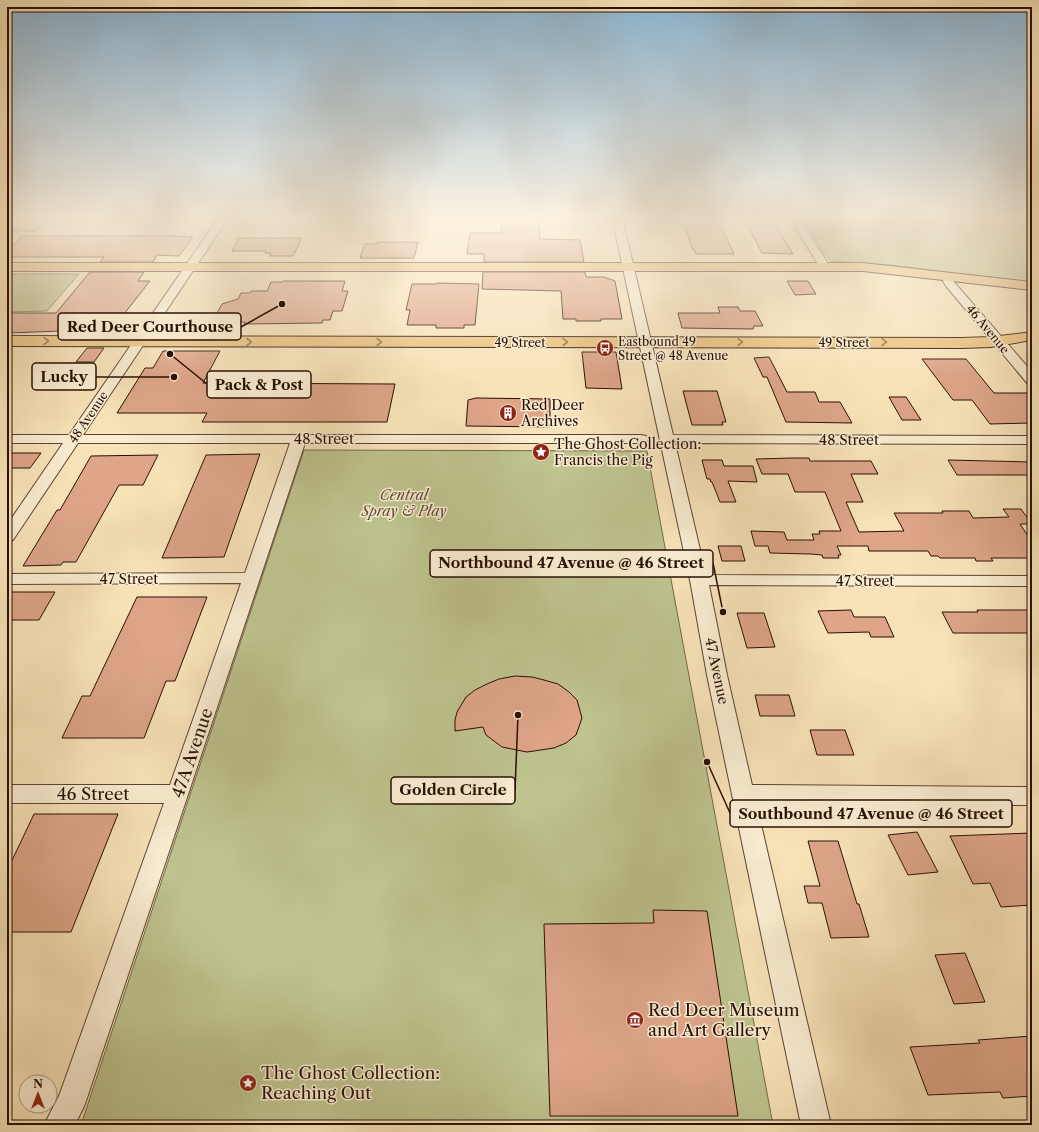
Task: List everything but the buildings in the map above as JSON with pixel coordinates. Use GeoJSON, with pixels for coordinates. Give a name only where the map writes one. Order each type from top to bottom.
{"type":"FeatureCollection","features":[{"type":"Feature","properties":{"kind":"main road"},"geometry":{"type":"LineString","coordinates":[[896,270],[1029,286]]}},
{"type":"Feature","properties":{"kind":"main road","name":"49 Street"},"geometry":{"type":"LineString","coordinates":[[7,341],[961,343],[998,341],[1032,336]]}},
{"type":"Feature","properties":{"kind":"street","name":"48 Avenue"},"geometry":{"type":"LineString","coordinates":[[7,536],[188,270]]}},
{"type":"Feature","properties":{"kind":"street","name":"47 Avenue"},"geometry":{"type":"LineString","coordinates":[[629,270],[699,580],[717,675],[816,1125]]}},
{"type":"Feature","properties":{"kind":"street","name":"46 Avenue"},"geometry":{"type":"LineString","coordinates":[[949,276],[948,281],[950,284],[1032,380]]}},
{"type":"Feature","properties":{"kind":"street","name":"48 Street"},"geometry":{"type":"LineString","coordinates":[[7,439],[641,439]]}},
{"type":"Feature","properties":{"kind":"street","name":"47A Avenue"},"geometry":{"type":"LineString","coordinates":[[59,1125],[71,1104],[178,794],[250,578],[299,439]]}},
{"type":"Feature","properties":{"kind":"street","name":"48 Street"},"geometry":{"type":"LineString","coordinates":[[667,439],[1032,440]]}},
{"type":"Feature","properties":{"kind":"street","name":"47 Street"},"geometry":{"type":"LineString","coordinates":[[7,579],[250,578]]}},
{"type":"Feature","properties":{"kind":"street","name":"47 Street"},"geometry":{"type":"LineString","coordinates":[[699,580],[1032,581]]}},
{"type":"Feature","properties":{"kind":"street","name":"46 Street"},"geometry":{"type":"LineString","coordinates":[[7,794],[178,794]]}},
{"type":"Feature","properties":{"kind":"street"},"geometry":{"type":"LineString","coordinates":[[744,794],[1032,796]]}},
{"type":"Feature","properties":{"kind":"green space"},"geometry":{"type":"Polygon","coordinates":[[[929,270],[1032,270],[1032,283],[929,270]]]}},
{"type":"Feature","properties":{"kind":"green space"},"geometry":{"type":"Polygon","coordinates":[[[7,274],[79,274],[47,311],[7,312],[7,274]]]}},
{"type":"Feature","properties":{"kind":"green space","name":"Central Spray & Play"},"geometry":{"type":"Polygon","coordinates":[[[304,450],[647,451],[773,1125],[81,1125],[304,450]]]}},
{"type":"Feature","properties":{"kind":"place","name":"Red Deer Courthouse"},"geometry":{"type":"Point","coordinates":[282,304]}},
{"type":"Feature","properties":{"kind":"place","name":"Eastbound 49 Street @ 48 Avenue"},"geometry":{"type":"Point","coordinates":[605,348]}},
{"type":"Feature","properties":{"kind":"place","name":"Pack & Post"},"geometry":{"type":"Point","coordinates":[170,354]}},
{"type":"Feature","properties":{"kind":"place","name":"Lucky"},"geometry":{"type":"Point","coordinates":[174,377]}},
{"type":"Feature","properties":{"kind":"place","name":"Red Deer Archives"},"geometry":{"type":"Point","coordinates":[508,413]}},
{"type":"Feature","properties":{"kind":"place","name":"The Ghost Collection: Francis the Pig"},"geometry":{"type":"Point","coordinates":[541,452]}},
{"type":"Feature","properties":{"kind":"place","name":"Northbound 47 Avenue @ 46 Street"},"geometry":{"type":"Point","coordinates":[723,612]}},
{"type":"Feature","properties":{"kind":"place","name":"Golden Circle"},"geometry":{"type":"Point","coordinates":[518,715]}},
{"type":"Feature","properties":{"kind":"place","name":"Southbound 47 Avenue @ 46 Street"},"geometry":{"type":"Point","coordinates":[707,762]}},
{"type":"Feature","properties":{"kind":"place","name":"Red Deer Museum and Art Gallery"},"geometry":{"type":"Point","coordinates":[635,1020]}},
{"type":"Feature","properties":{"kind":"place","name":"The Ghost Collection: Reaching Out"},"geometry":{"type":"Point","coordinates":[248,1083]}}]}
